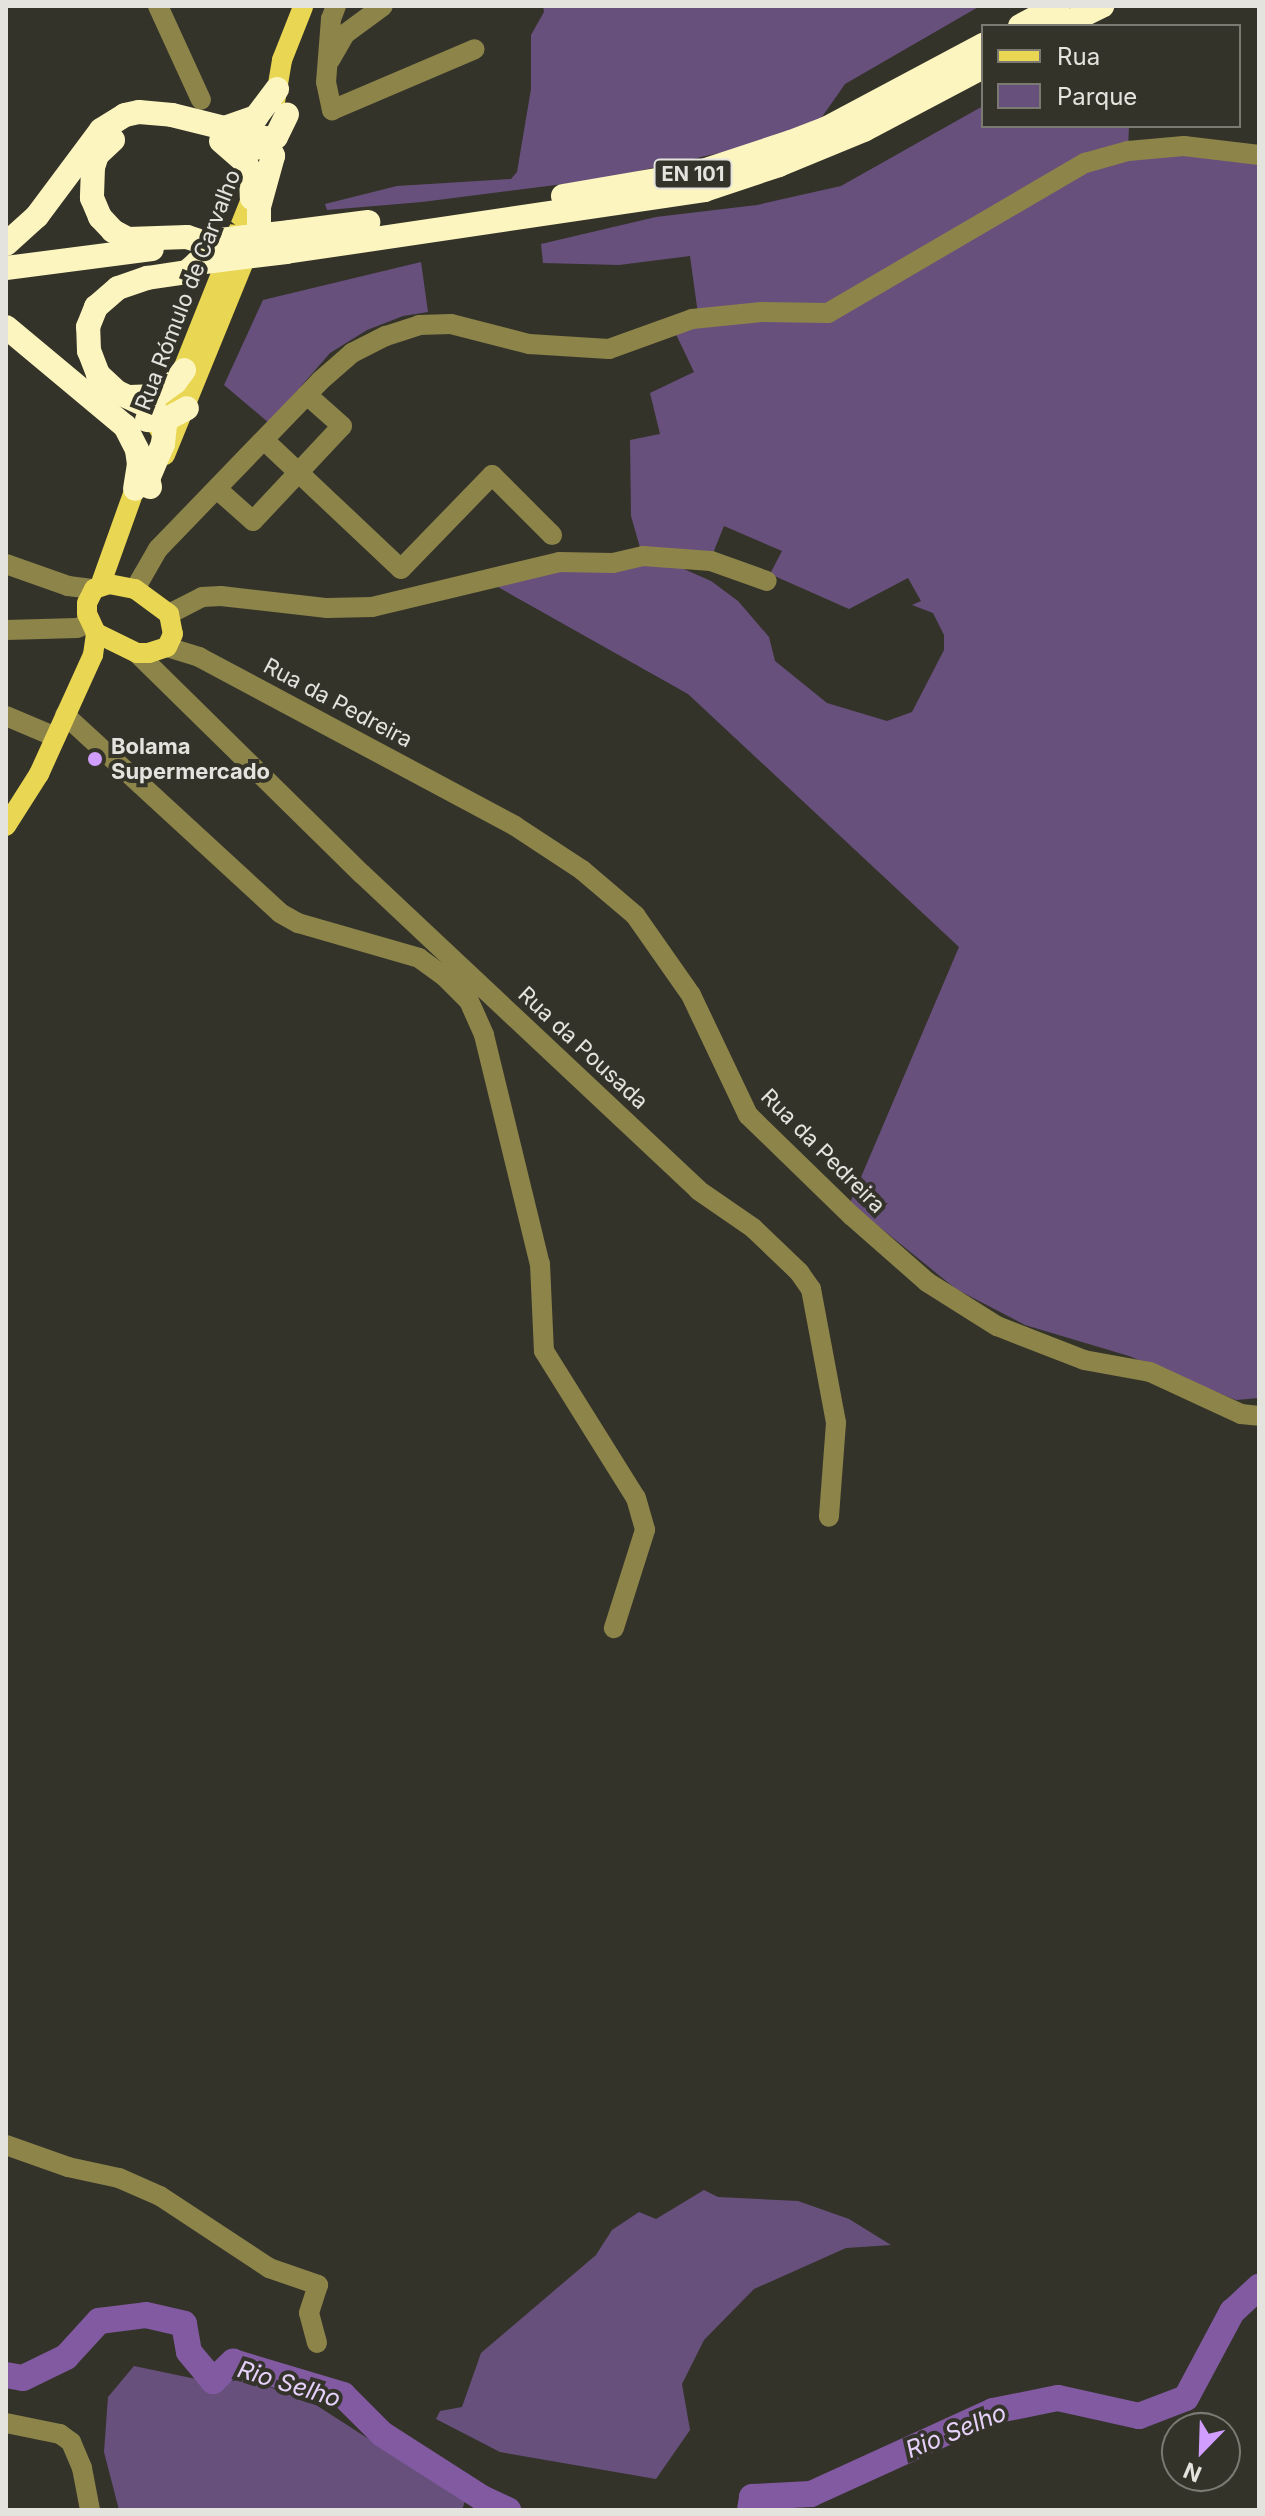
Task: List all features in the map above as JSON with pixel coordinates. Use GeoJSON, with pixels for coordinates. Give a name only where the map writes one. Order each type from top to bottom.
{"type":"FeatureCollection","features":[{"type":"Feature","properties":{"kind":"highway"},"geometry":{"type":"LineString","coordinates":[[1024,24],[1058,6]]}},
{"type":"Feature","properties":{"kind":"highway"},"geometry":{"type":"LineString","coordinates":[[1065,24],[1102,6]]}},
{"type":"Feature","properties":{"kind":"highway","name":"EN 101"},"geometry":{"type":"LineString","coordinates":[[288,242],[697,173],[827,128],[981,46]]}},
{"type":"Feature","properties":{"kind":"highway","name":"EN 101"},"geometry":{"type":"LineString","coordinates":[[6,268],[199,252],[704,190],[779,165],[864,130],[981,68]]}},
{"type":"Feature","properties":{"kind":"highway"},"geometry":{"type":"LineString","coordinates":[[223,134],[256,117],[277,89]]}},
{"type":"Feature","properties":{"kind":"highway"},"geometry":{"type":"LineString","coordinates":[[6,244],[26,228],[90,142],[112,121],[125,115],[153,111],[223,134],[251,174],[252,198]]}},
{"type":"Feature","properties":{"kind":"highway"},"geometry":{"type":"LineString","coordinates":[[268,143],[282,130],[287,114]]}},
{"type":"Feature","properties":{"kind":"highway"},"geometry":{"type":"LineString","coordinates":[[142,488],[165,432],[163,421],[154,409],[106,384],[93,363],[88,338],[90,316],[118,288],[147,278],[187,272],[199,252],[187,237],[128,239],[113,231],[100,217],[92,198],[93,167],[105,146],[133,129],[258,134],[268,143],[273,156],[259,207],[259,223]]}},
{"type":"Feature","properties":{"kind":"highway","name":"EN 101"},"geometry":{"type":"LineString","coordinates":[[6,283],[199,252]]}},
{"type":"Feature","properties":{"kind":"highway"},"geometry":{"type":"LineString","coordinates":[[6,327],[100,403],[134,440],[142,488]]}},
{"type":"Feature","properties":{"kind":"highway"},"geometry":{"type":"LineString","coordinates":[[126,396],[156,396],[175,382],[184,370]]}},
{"type":"Feature","properties":{"kind":"highway"},"geometry":{"type":"LineString","coordinates":[[100,403],[148,420],[163,421],[187,408]]}},
{"type":"Feature","properties":{"kind":"main road","name":"Rua Rómulo de Carvalho"},"geometry":{"type":"LineString","coordinates":[[163,421],[252,198],[268,143],[287,44],[304,7]]}},
{"type":"Feature","properties":{"kind":"main road","name":"Rua Rómulo de Carvalho"},"geometry":{"type":"LineString","coordinates":[[6,826],[39,774],[93,655],[103,601],[142,488],[187,408],[259,223],[277,173],[287,114],[291,63],[304,7]]}},
{"type":"Feature","properties":{"kind":"main road"},"geometry":{"type":"LineString","coordinates":[[103,601],[167,637]]}},
{"type":"Feature","properties":{"kind":"main road"},"geometry":{"type":"LineString","coordinates":[[103,601],[130,649]]}},
{"type":"Feature","properties":{"kind":"main road"},"geometry":{"type":"LineString","coordinates":[[93,655],[130,649],[167,637]]}},
{"type":"Feature","properties":{"kind":"street"},"geometry":{"type":"LineString","coordinates":[[158,6],[201,100]]}},
{"type":"Feature","properties":{"kind":"street"},"geometry":{"type":"LineString","coordinates":[[336,6],[326,82],[332,110],[475,49]]}},
{"type":"Feature","properties":{"kind":"street"},"geometry":{"type":"LineString","coordinates":[[328,64],[345,34],[383,6]]}},
{"type":"Feature","properties":{"kind":"street"},"geometry":{"type":"LineString","coordinates":[[6,630],[77,628],[352,353],[419,325],[451,324],[529,344],[588,350],[609,349],[692,319],[762,312],[828,313],[1085,163],[1128,151],[1184,146],[1259,155]]}},
{"type":"Feature","properties":{"kind":"street"},"geometry":{"type":"LineString","coordinates":[[217,489],[253,521],[299,473],[342,426],[307,395]]}},
{"type":"Feature","properties":{"kind":"street"},"geometry":{"type":"LineString","coordinates":[[264,440],[401,569],[492,475],[552,535]]}},
{"type":"Feature","properties":{"kind":"street"},"geometry":{"type":"LineString","coordinates":[[159,678],[155,663],[167,637],[202,597],[221,596],[327,608],[372,607],[559,562],[613,563],[643,556],[711,561],[767,581]]}},
{"type":"Feature","properties":{"kind":"street"},"geometry":{"type":"LineString","coordinates":[[6,564],[103,601]]}},
{"type":"Feature","properties":{"kind":"street","name":"Rua da Pedreira"},"geometry":{"type":"LineString","coordinates":[[167,637],[515,826],[592,879],[635,915],[691,995],[748,1115],[852,1216],[927,1282],[997,1326],[1084,1360],[1150,1372],[1241,1414],[1259,1416]]}},
{"type":"Feature","properties":{"kind":"street","name":"Rua da Pousada"},"geometry":{"type":"LineString","coordinates":[[130,649],[698,1190],[753,1228],[799,1272],[811,1289],[836,1423],[829,1517]]}},
{"type":"Feature","properties":{"kind":"street"},"geometry":{"type":"LineString","coordinates":[[65,715],[280,913],[298,923],[419,958],[444,976],[469,1001],[484,1035],[540,1264],[544,1351],[636,1498],[645,1530],[614,1628]]}},
{"type":"Feature","properties":{"kind":"street"},"geometry":{"type":"LineString","coordinates":[[6,716],[56,737]]}},
{"type":"Feature","properties":{"kind":"street"},"geometry":{"type":"LineString","coordinates":[[6,2145],[68,2167],[133,2184],[160,2196],[269,2268],[318,2285],[309,2313],[317,2343]]}},
{"type":"Feature","properties":{"kind":"street"},"geometry":{"type":"LineString","coordinates":[[6,2423],[60,2434],[71,2442],[82,2468],[90,2510]]}},
{"type":"Feature","properties":{"kind":"green space"},"geometry":{"type":"Polygon","coordinates":[[[543,6],[980,6],[845,84],[817,124],[755,145],[603,179],[422,202],[327,210],[325,204],[397,186],[511,179],[517,172],[531,89],[531,35],[544,12],[543,6]]]}},
{"type":"Feature","properties":{"kind":"green space"},"geometry":{"type":"Polygon","coordinates":[[[981,107],[981,128],[1129,128],[1128,150],[1259,155],[1259,1398],[1236,1400],[1129,1356],[1025,1325],[956,1289],[850,1203],[959,947],[688,694],[489,582],[543,570],[661,559],[711,581],[738,601],[769,637],[775,661],[827,703],[887,721],[912,712],[944,650],[944,635],[933,613],[912,605],[921,601],[908,578],[849,609],[770,574],[782,551],[724,526],[713,553],[641,551],[631,516],[630,440],[660,434],[650,393],[694,372],[673,328],[698,314],[690,256],[619,265],[543,263],[541,244],[656,217],[757,205],[841,186],[981,107]]]}},
{"type":"Feature","properties":{"kind":"green space"},"geometry":{"type":"Polygon","coordinates":[[[421,262],[428,312],[403,316],[367,330],[330,353],[269,423],[224,385],[263,300],[421,262]]]}},
{"type":"Feature","properties":{"kind":"green space"},"geometry":{"type":"Polygon","coordinates":[[[704,2190],[718,2197],[798,2201],[849,2219],[891,2245],[846,2248],[754,2289],[704,2340],[682,2384],[690,2430],[656,2479],[500,2452],[436,2419],[440,2411],[462,2407],[481,2353],[596,2255],[612,2230],[639,2212],[656,2219],[704,2190]]]}},
{"type":"Feature","properties":{"kind":"green space"},"geometry":{"type":"Polygon","coordinates":[[[134,2366],[220,2384],[246,2378],[316,2405],[465,2501],[462,2510],[119,2510],[104,2452],[108,2397],[134,2366]]]}},
{"type":"Feature","properties":{"kind":"waterway","name":"Rio Selho"},"geometry":{"type":"LineString","coordinates":[[750,2510],[752,2497],[811,2494],[993,2411],[1058,2398],[1139,2416],[1186,2398],[1232,2312],[1259,2287]]}},
{"type":"Feature","properties":{"kind":"waterway","name":"Rio Selho"},"geometry":{"type":"LineString","coordinates":[[6,2375],[23,2378],[66,2357],[99,2321],[146,2315],[184,2324],[189,2352],[213,2381],[233,2362],[343,2395],[382,2434],[482,2498],[508,2510]]}},
{"type":"Feature","properties":{"kind":"place","name":"Bolama Supermercado"},"geometry":{"type":"Point","coordinates":[95,759]}}]}
